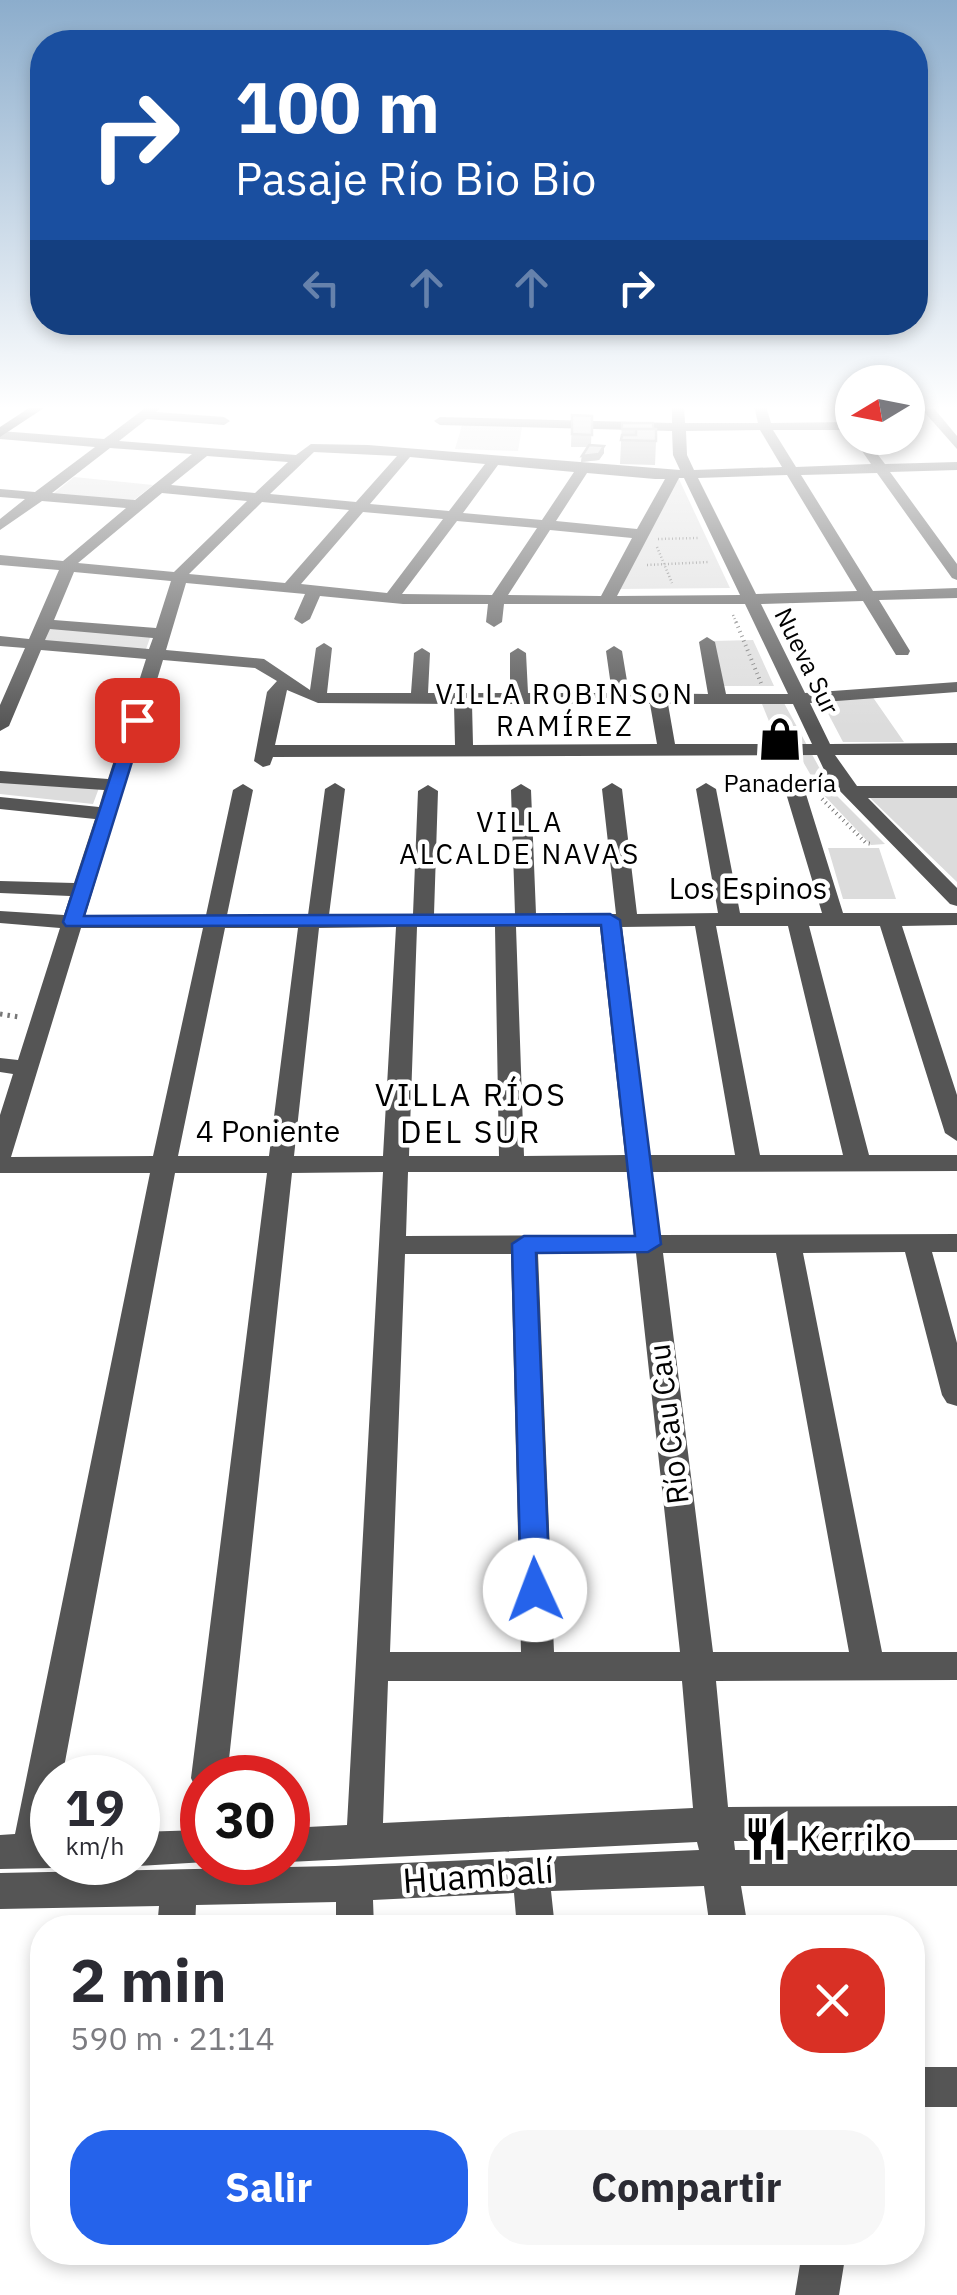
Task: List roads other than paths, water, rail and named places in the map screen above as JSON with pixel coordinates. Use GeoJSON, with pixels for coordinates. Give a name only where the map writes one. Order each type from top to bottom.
{"type":"FeatureCollection","features":[{"type":"Feature","properties":{"kind":"street"},"geometry":{"type":"LineString","coordinates":[[0,726],[68,566],[129,513]]}},
{"type":"Feature","properties":{"kind":"street"},"geometry":{"type":"LineString","coordinates":[[0,1154],[186,564],[241,513]]}},
{"type":"Feature","properties":{"kind":"street"},"geometry":{"type":"LineString","coordinates":[[290,587],[355,513]]}},
{"type":"Feature","properties":{"kind":"street"},"geometry":{"type":"LineString","coordinates":[[434,513],[641,534]]}},
{"type":"Feature","properties":{"kind":"street"},"geometry":{"type":"LineString","coordinates":[[494,622],[498,600],[554,513]]}},
{"type":"Feature","properties":{"kind":"street"},"geometry":{"type":"LineString","coordinates":[[609,601],[609,590],[655,513]]}},
{"type":"Feature","properties":{"kind":"street","name":"Nueva Sur"},"geometry":{"type":"LineString","coordinates":[[703,513],[845,787],[957,900]]}},
{"type":"Feature","properties":{"kind":"street"},"geometry":{"type":"LineString","coordinates":[[818,513],[902,651]]}},
{"type":"Feature","properties":{"kind":"street"},"geometry":{"type":"LineString","coordinates":[[912,513],[957,575]]}},
{"type":"Feature","properties":{"kind":"street"},"geometry":{"type":"LineString","coordinates":[[398,621],[397,599],[453,515]]}},
{"type":"Feature","properties":{"kind":"street"},"geometry":{"type":"LineString","coordinates":[[0,560],[397,599],[640,602],[957,593]]}},
{"type":"Feature","properties":{"kind":"street"},"geometry":{"type":"LineString","coordinates":[[302,619],[315,590]]}},
{"type":"Feature","properties":{"kind":"street"},"geometry":{"type":"LineString","coordinates":[[586,601],[586,623]]}},
{"type":"Feature","properties":{"kind":"street"},"geometry":{"type":"LineString","coordinates":[[640,602],[641,624]]}},
{"type":"Feature","properties":{"kind":"street"},"geometry":{"type":"LineString","coordinates":[[44,624],[164,634]]}},
{"type":"Feature","properties":{"kind":"street"},"geometry":{"type":"LineString","coordinates":[[0,641],[263,664],[298,693],[318,698],[798,699],[957,688]]}},
{"type":"Feature","properties":{"kind":"street"},"geometry":{"type":"LineString","coordinates":[[707,642],[718,699]]}},
{"type":"Feature","properties":{"kind":"street"},"geometry":{"type":"LineString","coordinates":[[318,698],[324,648]]}},
{"type":"Feature","properties":{"kind":"street"},"geometry":{"type":"LineString","coordinates":[[614,651],[622,698]]}},
{"type":"Feature","properties":{"kind":"street"},"geometry":{"type":"LineString","coordinates":[[419,698],[422,653]]}},
{"type":"Feature","properties":{"kind":"street"},"geometry":{"type":"LineString","coordinates":[[518,653],[519,698]]}},
{"type":"Feature","properties":{"kind":"street"},"geometry":{"type":"LineString","coordinates":[[286,682],[276,692],[264,756],[464,750],[957,749]]}},
{"type":"Feature","properties":{"kind":"street"},"geometry":{"type":"LineString","coordinates":[[463,698],[464,750]]}},
{"type":"Feature","properties":{"kind":"street"},"geometry":{"type":"LineString","coordinates":[[658,698],[667,749]]}},
{"type":"Feature","properties":{"kind":"street"},"geometry":{"type":"LineString","coordinates":[[920,749],[928,743],[957,740]]}},
{"type":"Feature","properties":{"kind":"street"},"geometry":{"type":"LineString","coordinates":[[0,777],[117,785]]}},
{"type":"Feature","properties":{"kind":"street"},"geometry":{"type":"LineString","coordinates":[[834,919],[795,790],[805,782],[957,792]]}},
{"type":"Feature","properties":{"kind":"street","name":"Río Cau Cau"},"geometry":{"type":"LineString","coordinates":[[612,788],[639,1163],[713,1824],[727,1915]]}},
{"type":"Feature","properties":{"kind":"street"},"geometry":{"type":"LineString","coordinates":[[706,789],[730,919]]}},
{"type":"Feature","properties":{"kind":"street"},"geometry":{"type":"LineString","coordinates":[[28,1851],[164,1164],[243,790]]}},
{"type":"Feature","properties":{"kind":"street"},"geometry":{"type":"LineString","coordinates":[[212,1755],[280,1164],[335,790]]}},
{"type":"Feature","properties":{"kind":"street"},"geometry":{"type":"LineString","coordinates":[[512,1164],[520,790]]}},
{"type":"Feature","properties":{"kind":"street"},"geometry":{"type":"LineString","coordinates":[[364,1843],[396,1164],[428,791]]}},
{"type":"Feature","properties":{"kind":"street"},"geometry":{"type":"LineString","coordinates":[[0,804],[108,814]]}},
{"type":"Feature","properties":{"kind":"street"},"geometry":{"type":"LineString","coordinates":[[0,887],[84,890]]}},
{"type":"Feature","properties":{"kind":"street","name":"Los Espinos"},"geometry":{"type":"LineString","coordinates":[[0,917],[72,922],[957,919]]}},
{"type":"Feature","properties":{"kind":"street"},"geometry":{"type":"LineString","coordinates":[[704,919],[749,1163]]}},
{"type":"Feature","properties":{"kind":"street"},"geometry":{"type":"LineString","coordinates":[[797,919],[858,1163]]}},
{"type":"Feature","properties":{"kind":"street"},"geometry":{"type":"LineString","coordinates":[[889,919],[957,1133]]}},
{"type":"Feature","properties":{"kind":"street"},"geometry":{"type":"LineString","coordinates":[[0,1065],[27,1068]]}},
{"type":"Feature","properties":{"kind":"street","name":"4 Poniente"},"geometry":{"type":"LineString","coordinates":[[0,1165],[957,1163]]}},
{"type":"Feature","properties":{"kind":"street"},"geometry":{"type":"LineString","coordinates":[[916,1243],[957,1395]]}},
{"type":"Feature","properties":{"kind":"street"},"geometry":{"type":"LineString","coordinates":[[392,1244],[957,1243]]}},
{"type":"Feature","properties":{"kind":"street"},"geometry":{"type":"LineString","coordinates":[[524,1244],[538,1666]]}},
{"type":"Feature","properties":{"kind":"street"},"geometry":{"type":"LineString","coordinates":[[788,1244],[868,1666]]}},
{"type":"Feature","properties":{"kind":"street"},"geometry":{"type":"LineString","coordinates":[[371,1667],[957,1666]]}},
{"type":"Feature","properties":{"kind":"street","name":"Huambalí"},"geometry":{"type":"LineString","coordinates":[[310,1844],[713,1824],[957,1823]]}},
{"type":"Feature","properties":{"kind":"street","name":"Huambalí"},"geometry":{"type":"LineString","coordinates":[[0,1891],[354,1884],[530,1873],[719,1868],[957,1868]]}},
{"type":"Feature","properties":{"kind":"street"},"geometry":{"type":"LineString","coordinates":[[530,1873],[535,1915]]}},
{"type":"Feature","properties":{"kind":"street"},"geometry":{"type":"LineString","coordinates":[[354,1884],[355,1915]]}},
{"type":"Feature","properties":{"kind":"street"},"geometry":{"type":"LineString","coordinates":[[177,1915],[179,1886]]}},
{"type":"Feature","properties":{"kind":"street"},"geometry":{"type":"LineString","coordinates":[[925,2087],[957,2086]]}},
{"type":"Feature","properties":{"kind":"street"},"geometry":{"type":"LineString","coordinates":[[817,2295],[822,2265]]}},
{"type":"Feature","properties":{"kind":"place","name":"Panadería"},"geometry":{"type":"Point","coordinates":[780,739]}},
{"type":"Feature","properties":{"kind":"place","name":"Kerriko"},"geometry":{"type":"Point","coordinates":[766,1839]}},
{"type":"Feature","properties":{"kind":"district","name":"VILLA ROBINSON RAMÍREZ"},"geometry":{"type":"Point","coordinates":[565,710]}},
{"type":"Feature","properties":{"kind":"district","name":"VILLA ALCALDE NAVAS"},"geometry":{"type":"Point","coordinates":[520,838]}},
{"type":"Feature","properties":{"kind":"district","name":"VILLA RÍOS DEL SUR"},"geometry":{"type":"Point","coordinates":[471,1114]}}]}
